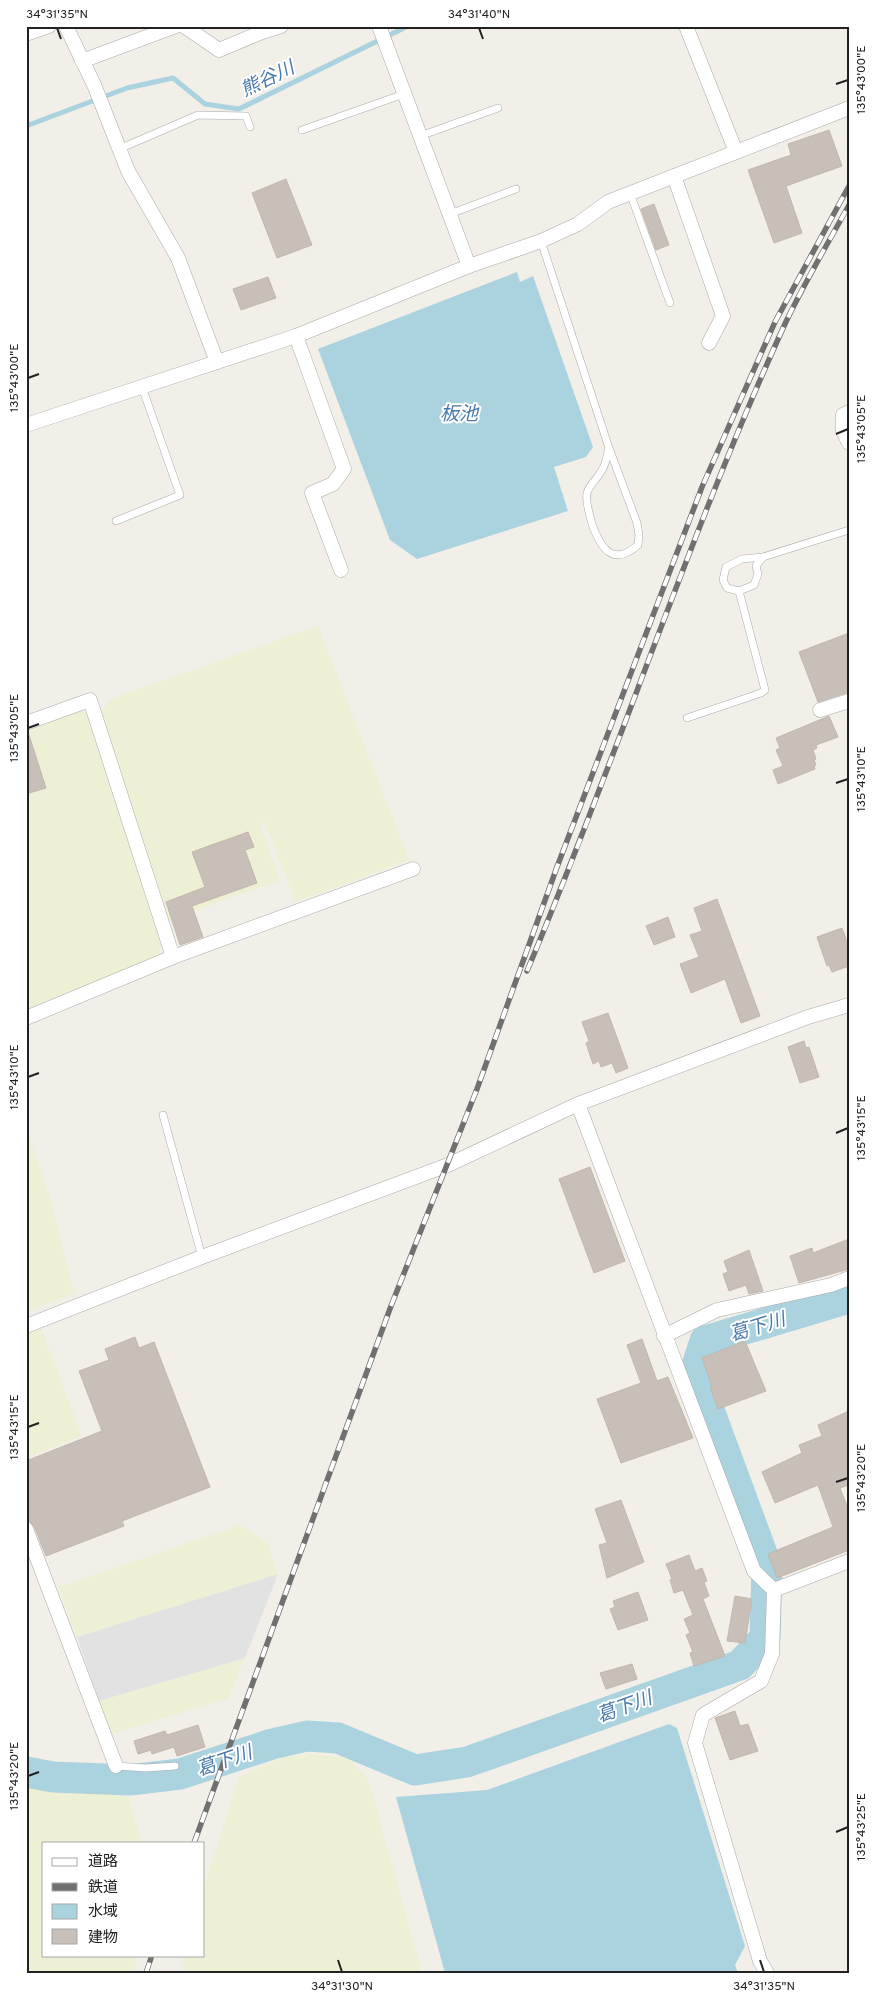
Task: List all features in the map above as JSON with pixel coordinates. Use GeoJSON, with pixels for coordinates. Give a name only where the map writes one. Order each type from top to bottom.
{"type":"FeatureCollection","features":[{"type":"Feature","properties":{"kind":"street"},"geometry":{"type":"LineString","coordinates":[[26,34],[49,26]]}},
{"type":"Feature","properties":{"kind":"street"},"geometry":{"type":"LineString","coordinates":[[66,26],[95,87],[128,171],[178,258],[217,362]]}},
{"type":"Feature","properties":{"kind":"street"},"geometry":{"type":"LineString","coordinates":[[82,61],[176,26]]}},
{"type":"Feature","properties":{"kind":"street"},"geometry":{"type":"LineString","coordinates":[[184,26],[219,50],[261,29],[281,26]]}},
{"type":"Feature","properties":{"kind":"street"},"geometry":{"type":"LineString","coordinates":[[686,26],[736,152]]}},
{"type":"Feature","properties":{"kind":"street"},"geometry":{"type":"LineString","coordinates":[[379,27],[469,266]]}},
{"type":"Feature","properties":{"kind":"street"},"geometry":{"type":"LineString","coordinates":[[26,425],[296,336],[469,266],[541,241],[578,224],[608,202],[849,108]]}},
{"type":"Feature","properties":{"kind":"street"},"geometry":{"type":"LineString","coordinates":[[674,176],[723,316],[709,344]]}},
{"type":"Feature","properties":{"kind":"street"},"geometry":{"type":"LineString","coordinates":[[296,336],[344,469],[333,484],[312,493],[340,570]]}},
{"type":"Feature","properties":{"kind":"street"},"geometry":{"type":"LineString","coordinates":[[849,412],[843,415],[843,431],[849,443]]}},
{"type":"Feature","properties":{"kind":"street"},"geometry":{"type":"LineString","coordinates":[[26,724],[90,700],[173,957]]}},
{"type":"Feature","properties":{"kind":"street"},"geometry":{"type":"LineString","coordinates":[[820,710],[849,701]]}},
{"type":"Feature","properties":{"kind":"street"},"geometry":{"type":"LineString","coordinates":[[26,1018],[173,957],[413,869]]}},
{"type":"Feature","properties":{"kind":"street"},"geometry":{"type":"LineString","coordinates":[[26,1326],[202,1257],[448,1165],[578,1104],[808,1017],[849,1005]]}},
{"type":"Feature","properties":{"kind":"street"},"geometry":{"type":"LineString","coordinates":[[578,1104],[754,1571],[774,1590],[772,1654],[761,1681],[703,1715],[695,1743],[760,1961],[766,1973]]}},
{"type":"Feature","properties":{"kind":"street"},"geometry":{"type":"LineString","coordinates":[[664,1336],[717,1310],[831,1285],[849,1278]]}},
{"type":"Feature","properties":{"kind":"street"},"geometry":{"type":"LineString","coordinates":[[26,1528],[116,1766]]}},
{"type":"Feature","properties":{"kind":"street"},"geometry":{"type":"LineString","coordinates":[[774,1590],[849,1561]]}},
{"type":"Feature","properties":{"kind":"lane"},"geometry":{"type":"LineString","coordinates":[[302,130],[404,94]]}},
{"type":"Feature","properties":{"kind":"lane"},"geometry":{"type":"LineString","coordinates":[[420,136],[498,108]]}},
{"type":"Feature","properties":{"kind":"lane"},"geometry":{"type":"LineString","coordinates":[[119,149],[198,115],[246,116],[250,127]]}},
{"type":"Feature","properties":{"kind":"lane"},"geometry":{"type":"LineString","coordinates":[[450,214],[516,189]]}},
{"type":"Feature","properties":{"kind":"lane"},"geometry":{"type":"LineString","coordinates":[[630,193],[670,303]]}},
{"type":"Feature","properties":{"kind":"lane"},"geometry":{"type":"LineString","coordinates":[[541,241],[637,523],[638,545],[629,554],[621,555],[606,551],[598,541],[586,498],[588,490],[604,468],[610,448]]}},
{"type":"Feature","properties":{"kind":"lane"},"geometry":{"type":"LineString","coordinates":[[116,521],[180,495],[142,387]]}},
{"type":"Feature","properties":{"kind":"lane"},"geometry":{"type":"LineString","coordinates":[[763,557],[756,566],[758,574],[754,584],[738,590],[727,588],[723,580],[726,567],[742,559],[763,557],[849,530]]}},
{"type":"Feature","properties":{"kind":"lane"},"geometry":{"type":"LineString","coordinates":[[687,718],[765,690],[738,590]]}},
{"type":"Feature","properties":{"kind":"lane"},"geometry":{"type":"LineString","coordinates":[[163,1115],[202,1257]]}},
{"type":"Feature","properties":{"kind":"lane"},"geometry":{"type":"LineString","coordinates":[[116,1766],[146,1768],[175,1766]]}},
{"type":"Feature","properties":{"kind":"green space"},"geometry":{"type":"Polygon","coordinates":[[[318,626],[409,860],[296,902],[265,823],[260,825],[280,880],[168,921],[149,867],[101,711],[111,699],[318,626]]]}},
{"type":"Feature","properties":{"kind":"green space"},"geometry":{"type":"Polygon","coordinates":[[[80,710],[86,713],[162,945],[159,956],[26,1009],[26,732],[80,710]]]}},
{"type":"Feature","properties":{"kind":"green space"},"geometry":{"type":"Polygon","coordinates":[[[26,1128],[50,1198],[74,1293],[26,1313],[26,1128]]]}},
{"type":"Feature","properties":{"kind":"green space"},"geometry":{"type":"Polygon","coordinates":[[[41,1328],[82,1436],[26,1458],[26,1333],[41,1328]]]}},
{"type":"Feature","properties":{"kind":"green space"},"geometry":{"type":"Polygon","coordinates":[[[240,1525],[268,1543],[278,1574],[77,1637],[58,1587],[240,1525]]]}},
{"type":"Feature","properties":{"kind":"green space"},"geometry":{"type":"Polygon","coordinates":[[[245,1658],[228,1698],[110,1735],[99,1701],[245,1658]]]}},
{"type":"Feature","properties":{"kind":"green space"},"geometry":{"type":"Polygon","coordinates":[[[317,1754],[350,1759],[369,1781],[422,1973],[185,1973],[181,1956],[205,1956],[205,1883],[239,1777],[282,1757],[317,1754]]]}},
{"type":"Feature","properties":{"kind":"green space"},"geometry":{"type":"Polygon","coordinates":[[[26,1780],[129,1797],[141,1842],[42,1842],[42,1956],[139,1956],[133,1973],[26,1973],[26,1780]]]}},
{"type":"Feature","properties":{"kind":"shaded area"},"geometry":{"type":"Polygon","coordinates":[[[278,1574],[245,1658],[99,1701],[77,1637],[278,1574]]]}},
{"type":"Feature","properties":{"kind":"water","name":"板池"},"geometry":{"type":"Polygon","coordinates":[[[517,272],[520,282],[533,276],[593,447],[586,457],[554,467],[568,511],[417,559],[390,540],[318,349],[517,272]]]}},
{"type":"Feature","properties":{"kind":"water"},"geometry":{"type":"Polygon","coordinates":[[[669,1724],[677,1728],[745,1946],[735,1965],[738,1973],[445,1973],[396,1797],[487,1790],[669,1724]]]}},
{"type":"Feature","properties":{"kind":"building"},"geometry":{"type":"Polygon","coordinates":[[[829,130],[842,166],[786,186],[802,233],[774,243],[748,170],[791,155],[788,144],[829,130]]]}},
{"type":"Feature","properties":{"kind":"building"},"geometry":{"type":"Polygon","coordinates":[[[286,179],[312,245],[277,258],[252,193],[286,179]]]}},
{"type":"Feature","properties":{"kind":"building"},"geometry":{"type":"Polygon","coordinates":[[[654,204],[669,245],[656,250],[641,209],[654,204]]]}},
{"type":"Feature","properties":{"kind":"building"},"geometry":{"type":"Polygon","coordinates":[[[268,277],[276,298],[241,310],[233,289],[268,277]]]}},
{"type":"Feature","properties":{"kind":"building"},"geometry":{"type":"Polygon","coordinates":[[[849,633],[849,692],[818,702],[799,652],[849,633]]]}},
{"type":"Feature","properties":{"kind":"building"},"geometry":{"type":"Polygon","coordinates":[[[829,716],[838,737],[816,745],[817,748],[813,750],[816,759],[814,760],[815,769],[778,784],[773,770],[783,766],[776,750],[780,748],[776,738],[829,716]]]}},
{"type":"Feature","properties":{"kind":"building"},"geometry":{"type":"Polygon","coordinates":[[[29,735],[46,788],[26,794],[26,736],[29,735]]]}},
{"type":"Feature","properties":{"kind":"building"},"geometry":{"type":"Polygon","coordinates":[[[248,832],[254,847],[245,850],[257,883],[192,906],[203,937],[180,945],[166,902],[205,887],[192,852],[248,832]]]}},
{"type":"Feature","properties":{"kind":"building"},"geometry":{"type":"Polygon","coordinates":[[[717,899],[760,1016],[741,1023],[725,979],[691,993],[680,964],[699,957],[690,935],[702,931],[694,908],[717,899]]]}},
{"type":"Feature","properties":{"kind":"building"},"geometry":{"type":"Polygon","coordinates":[[[668,917],[675,937],[654,945],[646,926],[668,917]]]}},
{"type":"Feature","properties":{"kind":"building"},"geometry":{"type":"Polygon","coordinates":[[[842,928],[849,947],[849,966],[832,972],[829,965],[827,966],[817,937],[842,928]]]}},
{"type":"Feature","properties":{"kind":"building"},"geometry":{"type":"Polygon","coordinates":[[[608,1013],[628,1068],[616,1073],[612,1063],[601,1067],[599,1061],[593,1064],[586,1043],[589,1041],[582,1022],[608,1013]]]}},
{"type":"Feature","properties":{"kind":"building"},"geometry":{"type":"Polygon","coordinates":[[[804,1041],[806,1048],[809,1047],[819,1077],[800,1083],[788,1047],[804,1041]]]}},
{"type":"Feature","properties":{"kind":"building"},"geometry":{"type":"Polygon","coordinates":[[[590,1167],[625,1261],[594,1273],[559,1179],[590,1167]]]}},
{"type":"Feature","properties":{"kind":"building"},"geometry":{"type":"Polygon","coordinates":[[[849,1239],[849,1269],[799,1283],[790,1256],[812,1248],[813,1253],[849,1239]]]}},
{"type":"Feature","properties":{"kind":"building"},"geometry":{"type":"Polygon","coordinates":[[[749,1250],[763,1291],[749,1294],[746,1285],[729,1291],[723,1274],[728,1272],[724,1261],[749,1250]]]}},
{"type":"Feature","properties":{"kind":"building"},"geometry":{"type":"Polygon","coordinates":[[[135,1337],[139,1348],[154,1342],[210,1487],[122,1521],[124,1526],[46,1556],[34,1526],[26,1514],[26,1461],[102,1431],[79,1371],[109,1360],[105,1349],[135,1337]]]}},
{"type":"Feature","properties":{"kind":"building"},"geometry":{"type":"Polygon","coordinates":[[[642,1339],[657,1381],[668,1377],[693,1438],[621,1463],[597,1399],[641,1383],[627,1345],[642,1339]]]}},
{"type":"Feature","properties":{"kind":"building"},"geometry":{"type":"Polygon","coordinates":[[[745,1341],[766,1391],[718,1409],[702,1358],[745,1341]]]}},
{"type":"Feature","properties":{"kind":"building"},"geometry":{"type":"Polygon","coordinates":[[[849,1411],[849,1485],[840,1488],[849,1511],[849,1550],[777,1578],[768,1554],[833,1527],[818,1485],[775,1503],[762,1472],[802,1453],[799,1445],[822,1436],[818,1425],[849,1411]]]}},
{"type":"Feature","properties":{"kind":"building"},"geometry":{"type":"Polygon","coordinates":[[[621,1500],[644,1562],[607,1578],[599,1545],[607,1543],[595,1509],[621,1500]]]}},
{"type":"Feature","properties":{"kind":"building"},"geometry":{"type":"Polygon","coordinates":[[[689,1555],[695,1571],[702,1568],[707,1581],[704,1582],[709,1596],[703,1599],[725,1656],[694,1666],[690,1653],[693,1652],[686,1635],[690,1633],[684,1619],[693,1615],[683,1590],[674,1593],[670,1580],[672,1579],[666,1564],[689,1555]]]}},
{"type":"Feature","properties":{"kind":"building"},"geometry":{"type":"Polygon","coordinates":[[[638,1592],[648,1620],[618,1630],[610,1609],[615,1607],[613,1601],[638,1592]]]}},
{"type":"Feature","properties":{"kind":"building"},"geometry":{"type":"Polygon","coordinates":[[[735,1596],[752,1599],[745,1643],[727,1641],[735,1596]]]}},
{"type":"Feature","properties":{"kind":"building"},"geometry":{"type":"Polygon","coordinates":[[[632,1664],[637,1679],[606,1689],[600,1673],[632,1664]]]}},
{"type":"Feature","properties":{"kind":"building"},"geometry":{"type":"Polygon","coordinates":[[[735,1711],[740,1726],[748,1724],[758,1751],[730,1760],[715,1718],[735,1711]]]}},
{"type":"Feature","properties":{"kind":"building"},"geometry":{"type":"Polygon","coordinates":[[[198,1725],[205,1747],[177,1756],[174,1747],[152,1754],[151,1750],[138,1754],[134,1741],[165,1731],[167,1735],[198,1725]]]}},
{"type":"Feature","properties":{"kind":"waterway","name":"熊谷川"},"geometry":{"type":"LineString","coordinates":[[26,126],[127,88],[173,78],[205,104],[239,109],[408,26]]}},
{"type":"Feature","properties":{"kind":"waterway","name":"葛下川"},"geometry":{"type":"LineString","coordinates":[[26,1772],[53,1777],[130,1780],[180,1774],[272,1744],[307,1736],[338,1738],[415,1770],[467,1762],[740,1665],[765,1638],[767,1567],[695,1372],[705,1341],[849,1298]]}},
{"type":"Feature","properties":{"kind":"railway"},"geometry":{"type":"LineString","coordinates":[[194,1842],[391,1306],[477,1089],[557,867],[702,487],[775,322],[849,186]]}},
{"type":"Feature","properties":{"kind":"railway"},"geometry":{"type":"LineString","coordinates":[[527,971],[592,810],[684,567],[749,406],[791,311],[849,205]]}},
{"type":"Feature","properties":{"kind":"railway"},"geometry":{"type":"LineString","coordinates":[[146,1973],[152,1956]]}}]}
